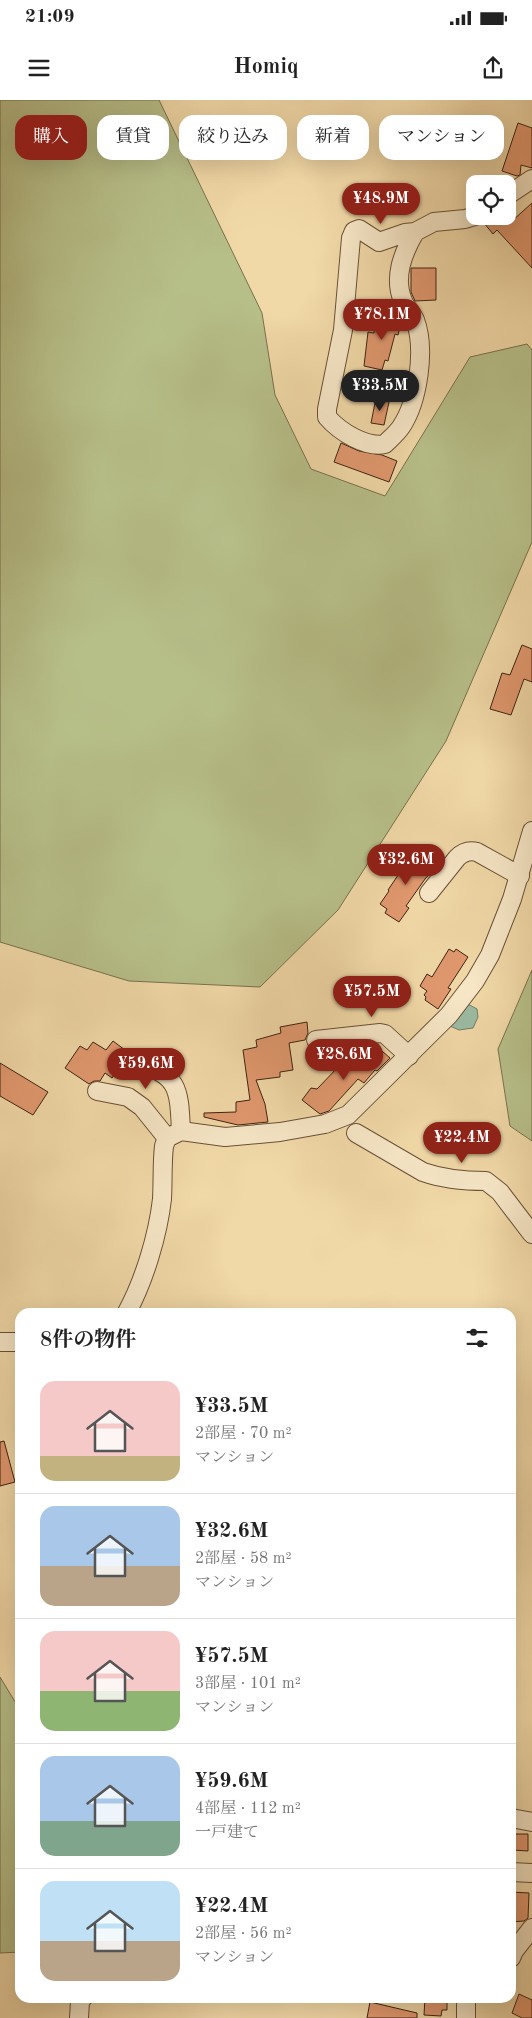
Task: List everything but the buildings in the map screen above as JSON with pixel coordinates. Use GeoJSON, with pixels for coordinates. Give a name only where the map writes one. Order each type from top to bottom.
{"type":"FeatureCollection","features":[{"type":"Feature","properties":{"kind":"street"},"geometry":{"type":"LineString","coordinates":[[516,190],[532,179]]}},
{"type":"Feature","properties":{"kind":"street"},"geometry":{"type":"LineString","coordinates":[[415,232],[401,261],[399,280],[403,300],[415,320],[420,347],[418,383],[402,426],[385,444],[374,445],[348,433],[327,418],[327,409],[343,330],[351,238],[354,231],[359,229],[379,242],[405,233],[415,232],[434,222],[466,217]]}},
{"type":"Feature","properties":{"kind":"street"},"geometry":{"type":"LineString","coordinates":[[97,1091],[128,1097],[174,1134],[225,1137],[280,1132],[325,1124],[348,1115],[449,1015],[475,981],[490,955],[520,876],[532,831]]}},
{"type":"Feature","properties":{"kind":"street"},"geometry":{"type":"LineString","coordinates":[[429,893],[457,858],[470,850],[520,876]]}},
{"type":"Feature","properties":{"kind":"street"},"geometry":{"type":"LineString","coordinates":[[316,1040],[380,1033],[385,1034],[409,1056]]}},
{"type":"Feature","properties":{"kind":"street"},"geometry":{"type":"LineString","coordinates":[[129,1308],[149,1258],[157,1227],[162,1199],[164,1146],[174,1134],[179,1100],[172,1080],[155,1068],[135,1062]]}},
{"type":"Feature","properties":{"kind":"street"},"geometry":{"type":"LineString","coordinates":[[356,1133],[433,1176],[466,1181],[486,1181],[500,1192],[532,1234]]}},
{"type":"Feature","properties":{"kind":"street"},"geometry":{"type":"LineString","coordinates":[[0,1342],[15,1342]]}},
{"type":"Feature","properties":{"kind":"street"},"geometry":{"type":"LineString","coordinates":[[516,1819],[532,1822]]}},
{"type":"Feature","properties":{"kind":"street"},"geometry":{"type":"LineString","coordinates":[[516,1872],[532,1873]]}},
{"type":"Feature","properties":{"kind":"street"},"geometry":{"type":"LineString","coordinates":[[516,1948],[532,1928]]}},
{"type":"Feature","properties":{"kind":"street"},"geometry":{"type":"LineString","coordinates":[[79,2018],[80,2003]]}},
{"type":"Feature","properties":{"kind":"street"},"geometry":{"type":"LineString","coordinates":[[466,2003],[466,2018]]}},
{"type":"Feature","properties":{"kind":"shaded area"},"geometry":{"type":"Polygon","coordinates":[[[0,100],[159,100],[166,115],[97,115],[97,160],[169,160],[169,121],[179,141],[179,160],[188,160],[262,313],[275,395],[311,469],[385,496],[470,357],[527,344],[532,350],[532,542],[446,741],[338,910],[260,987],[129,981],[0,942],[0,100]]]}},
{"type":"Feature","properties":{"kind":"shaded area"},"geometry":{"type":"Polygon","coordinates":[[[532,970],[532,1141],[510,1126],[498,1049],[532,970]]]}},
{"type":"Feature","properties":{"kind":"shaded area"},"geometry":{"type":"Polygon","coordinates":[[[466,1003],[477,1009],[478,1017],[473,1028],[459,1030],[450,1026],[466,1003]]]}},
{"type":"Feature","properties":{"kind":"shaded area"},"geometry":{"type":"Polygon","coordinates":[[[0,1677],[15,1702],[15,1952],[0,1953],[0,1677]]]}}]}
